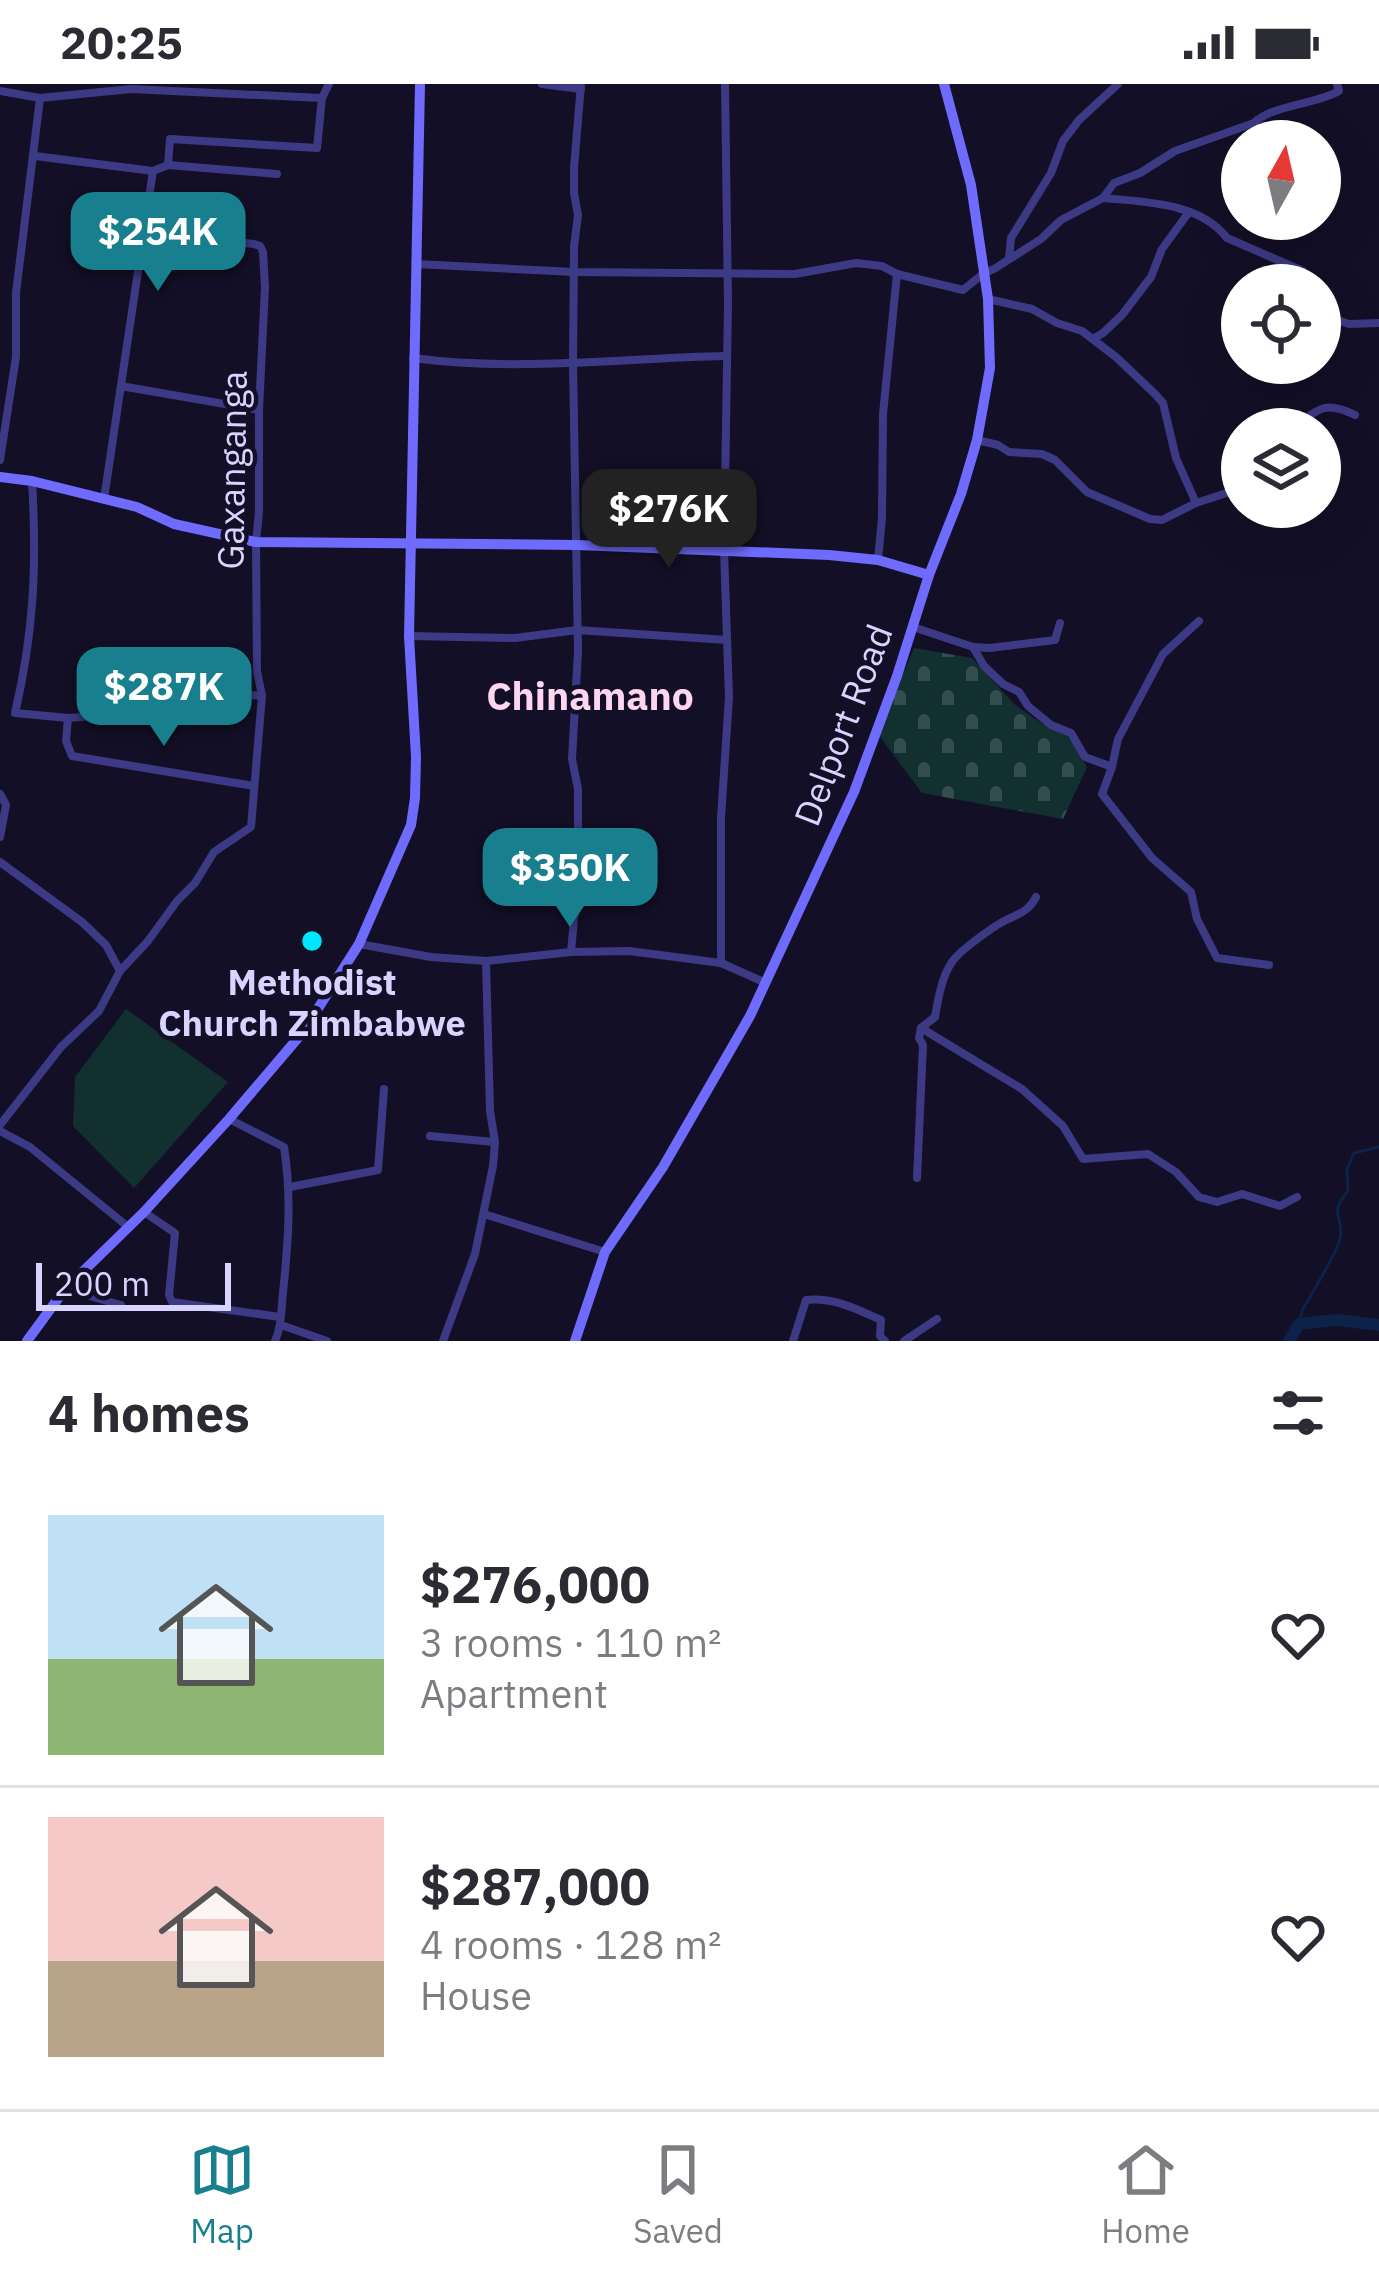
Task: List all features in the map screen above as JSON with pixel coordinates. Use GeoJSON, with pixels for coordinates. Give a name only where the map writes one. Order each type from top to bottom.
{"type":"FeatureCollection","features":[{"type":"Feature","properties":{"kind":"street"},"geometry":{"type":"LineString","coordinates":[[168,165],[170,139],[317,148],[322,98],[329,84]]}},
{"type":"Feature","properties":{"kind":"street"},"geometry":{"type":"LineString","coordinates":[[27,1341],[65,1289],[144,1212],[303,1032],[359,944],[411,825],[416,757],[410,636],[420,84]]}},
{"type":"Feature","properties":{"kind":"street"},"geometry":{"type":"LineString","coordinates":[[542,84],[581,86],[574,168],[578,221],[573,364],[577,630],[572,759],[578,789],[578,875],[571,952]]}},
{"type":"Feature","properties":{"kind":"street"},"geometry":{"type":"LineString","coordinates":[[721,963],[721,818],[729,698],[724,550],[725,84]]}},
{"type":"Feature","properties":{"kind":"street","name":"Delport Road"},"geometry":{"type":"LineString","coordinates":[[575,1341],[605,1252],[705,1098],[766,983],[854,792],[977,440],[990,368],[988,299],[971,185],[944,84]]}},
{"type":"Feature","properties":{"kind":"street"},"geometry":{"type":"LineString","coordinates":[[1009,258],[1011,238],[1052,173],[1063,141],[1078,120],[1118,84]]}},
{"type":"Feature","properties":{"kind":"street"},"geometry":{"type":"LineString","coordinates":[[416,264],[574,272],[795,274],[856,262],[963,290],[1041,239],[1061,220],[1102,198],[1114,183],[1175,151],[1262,116],[1323,100],[1339,91],[1337,84]]}},
{"type":"Feature","properties":{"kind":"street"},"geometry":{"type":"LineString","coordinates":[[0,91],[40,98],[104,88],[322,98]]}},
{"type":"Feature","properties":{"kind":"street"},"geometry":{"type":"LineString","coordinates":[[0,460],[16,357],[16,293],[40,98]]}},
{"type":"Feature","properties":{"kind":"street"},"geometry":{"type":"LineString","coordinates":[[35,156],[154,171],[168,165],[278,174]]}},
{"type":"Feature","properties":{"kind":"street"},"geometry":{"type":"LineString","coordinates":[[104,499],[154,171]]}},
{"type":"Feature","properties":{"kind":"street"},"geometry":{"type":"LineString","coordinates":[[1102,198],[1158,203],[1189,212],[1220,228],[1227,238],[1287,264]]}},
{"type":"Feature","properties":{"kind":"street"},"geometry":{"type":"LineString","coordinates":[[1093,339],[1112,324],[1151,277],[1162,249],[1189,212]]}},
{"type":"Feature","properties":{"kind":"street","name":"Gaxanganga"},"geometry":{"type":"LineString","coordinates":[[120,971],[195,884],[214,852],[251,827],[262,696],[257,671],[256,542],[265,286],[260,246],[144,232]]}},
{"type":"Feature","properties":{"kind":"street"},"geometry":{"type":"LineString","coordinates":[[878,560],[883,414],[897,274]]}},
{"type":"Feature","properties":{"kind":"street"},"geometry":{"type":"LineString","coordinates":[[988,299],[1032,309],[1082,331],[1116,356],[1162,403],[1175,458],[1196,503]]}},
{"type":"Feature","properties":{"kind":"street"},"geometry":{"type":"LineString","coordinates":[[1341,321],[1379,323]]}},
{"type":"Feature","properties":{"kind":"street"},"geometry":{"type":"LineString","coordinates":[[413,358],[573,364],[726,356]]}},
{"type":"Feature","properties":{"kind":"street"},"geometry":{"type":"LineString","coordinates":[[121,386],[259,410]]}},
{"type":"Feature","properties":{"kind":"street"},"geometry":{"type":"LineString","coordinates":[[1325,408],[1338,406],[1355,415]]}},
{"type":"Feature","properties":{"kind":"street"},"geometry":{"type":"LineString","coordinates":[[977,440],[1009,452],[1042,454],[1055,460],[1088,492],[1150,519],[1162,520],[1221,495]]}},
{"type":"Feature","properties":{"kind":"street"},"geometry":{"type":"LineString","coordinates":[[0,477],[104,499],[175,524],[256,542],[724,550],[878,560],[929,574]]}},
{"type":"Feature","properties":{"kind":"street"},"geometry":{"type":"LineString","coordinates":[[32,482],[36,556],[28,658],[15,713],[93,716],[96,696],[226,692],[262,696]]}},
{"type":"Feature","properties":{"kind":"street"},"geometry":{"type":"LineString","coordinates":[[1199,621],[1163,654],[1118,739],[1102,794],[1152,858],[1191,892],[1197,920],[1217,958],[1269,965]]}},
{"type":"Feature","properties":{"kind":"street"},"geometry":{"type":"LineString","coordinates":[[913,627],[990,648],[1055,640],[1060,623]]}},
{"type":"Feature","properties":{"kind":"street"},"geometry":{"type":"LineString","coordinates":[[410,636],[515,638],[577,630],[727,640]]}},
{"type":"Feature","properties":{"kind":"street"},"geometry":{"type":"LineString","coordinates":[[973,647],[1003,684],[1019,692],[1051,725],[1070,733],[1085,757],[1112,766]]}},
{"type":"Feature","properties":{"kind":"street"},"geometry":{"type":"LineString","coordinates":[[68,718],[66,741],[72,756],[254,785]]}},
{"type":"Feature","properties":{"kind":"street"},"geometry":{"type":"LineString","coordinates":[[0,794],[6,805],[0,837]]}},
{"type":"Feature","properties":{"kind":"street"},"geometry":{"type":"LineString","coordinates":[[0,862],[82,922],[106,945],[120,971],[99,1010],[61,1047],[0,1128],[127,1226]]}},
{"type":"Feature","properties":{"kind":"street"},"geometry":{"type":"LineString","coordinates":[[917,1178],[921,1028],[935,1017],[940,988],[953,960],[1005,920],[1031,907],[1036,897]]}},
{"type":"Feature","properties":{"kind":"street"},"geometry":{"type":"LineString","coordinates":[[359,944],[486,961],[629,951],[721,963],[766,983]]}},
{"type":"Feature","properties":{"kind":"street"},"geometry":{"type":"LineString","coordinates":[[443,1341],[475,1254],[495,1142],[486,961]]}},
{"type":"Feature","properties":{"kind":"street"},"geometry":{"type":"LineString","coordinates":[[921,1028],[1022,1089],[1063,1126],[1083,1159],[1148,1154],[1176,1172],[1199,1197],[1217,1202],[1242,1193],[1280,1206],[1297,1197]]}},
{"type":"Feature","properties":{"kind":"street"},"geometry":{"type":"LineString","coordinates":[[290,1187],[378,1170],[384,1089]]}},
{"type":"Feature","properties":{"kind":"street"},"geometry":{"type":"LineString","coordinates":[[230,1119],[284,1148],[290,1187],[289,1240],[275,1341]]}},
{"type":"Feature","properties":{"kind":"street"},"geometry":{"type":"LineString","coordinates":[[430,1136],[495,1142]]}},
{"type":"Feature","properties":{"kind":"street"},"geometry":{"type":"LineString","coordinates":[[144,1212],[175,1233],[172,1302],[281,1321],[327,1341]]}},
{"type":"Feature","properties":{"kind":"street"},"geometry":{"type":"LineString","coordinates":[[484,1214],[605,1252]]}},
{"type":"Feature","properties":{"kind":"street"},"geometry":{"type":"LineString","coordinates":[[65,1289],[121,1305]]}},
{"type":"Feature","properties":{"kind":"street"},"geometry":{"type":"LineString","coordinates":[[793,1341],[806,1300],[816,1299],[837,1301],[880,1320],[880,1336],[885,1341]]}},
{"type":"Feature","properties":{"kind":"street"},"geometry":{"type":"LineString","coordinates":[[904,1341],[938,1319]]}},
{"type":"Feature","properties":{"kind":"green space"},"geometry":{"type":"Polygon","coordinates":[[[914,648],[972,658],[1014,704],[1069,737],[1087,767],[1063,819],[922,793],[878,734],[914,648]]]}},
{"type":"Feature","properties":{"kind":"green space"},"geometry":{"type":"Polygon","coordinates":[[[126,1009],[228,1082],[134,1188],[73,1126],[75,1077],[126,1009]]]}},
{"type":"Feature","properties":{"kind":"waterway"},"geometry":{"type":"LineString","coordinates":[[1299,1324],[1338,1245],[1338,1211],[1348,1191],[1347,1169],[1354,1153],[1379,1147]]}},
{"type":"Feature","properties":{"kind":"waterway"},"geometry":{"type":"LineString","coordinates":[[1289,1341],[1299,1324],[1337,1320],[1379,1325]]}},
{"type":"Feature","properties":{"kind":"place","name":"Methodist Church Zimbabwe"},"geometry":{"type":"Point","coordinates":[312,941]}},
{"type":"Feature","properties":{"kind":"district","name":"Chinamano"},"geometry":{"type":"Point","coordinates":[590,696]}}]}
